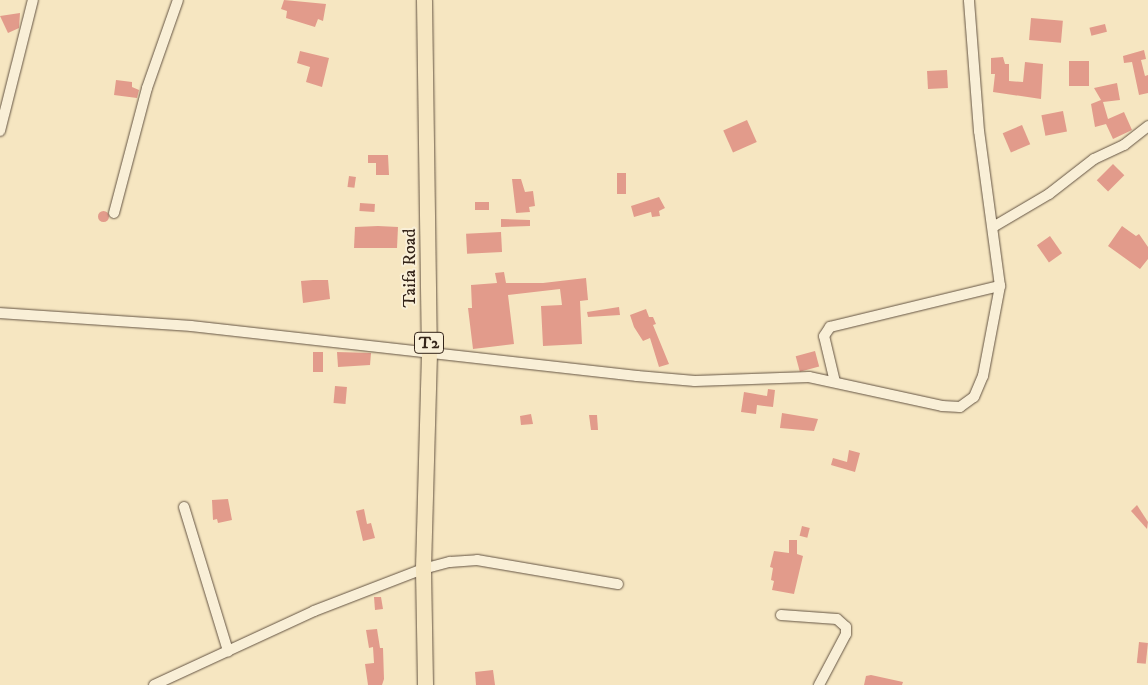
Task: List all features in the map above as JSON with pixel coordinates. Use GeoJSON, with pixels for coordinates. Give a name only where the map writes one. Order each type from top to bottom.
{"type":"FeatureCollection","features":[{"type":"Feature","properties":{"kind":"highway","name":"Taifa Road"},"geometry":{"type":"LineString","coordinates":[[424,0],[429,353],[423,569],[425,685]]}},
{"type":"Feature","properties":{"kind":"street"},"geometry":{"type":"LineString","coordinates":[[0,132],[33,0]]}},
{"type":"Feature","properties":{"kind":"street"},"geometry":{"type":"LineString","coordinates":[[114,213],[148,88],[178,0]]}},
{"type":"Feature","properties":{"kind":"street"},"geometry":{"type":"LineString","coordinates":[[0,313],[191,326],[695,381],[809,377],[942,406],[968,404],[983,376],[1000,286],[979,131],[969,0]]}},
{"type":"Feature","properties":{"kind":"street"},"geometry":{"type":"LineString","coordinates":[[993,227],[1049,194],[1094,159],[1124,145],[1148,126]]}},
{"type":"Feature","properties":{"kind":"street"},"geometry":{"type":"LineString","coordinates":[[835,382],[824,336],[830,327],[1000,286]]}},
{"type":"Feature","properties":{"kind":"street"},"geometry":{"type":"LineString","coordinates":[[184,507],[228,651]]}},
{"type":"Feature","properties":{"kind":"street"},"geometry":{"type":"LineString","coordinates":[[154,685],[314,611],[423,569],[450,562],[476,560],[618,584]]}},
{"type":"Feature","properties":{"kind":"street"},"geometry":{"type":"LineString","coordinates":[[781,615],[837,619],[846,627],[846,634],[819,685]]}},
{"type":"Feature","properties":{"kind":"building"},"geometry":{"type":"Polygon","coordinates":[[[284,0],[326,4],[323,21],[318,19],[315,27],[286,18],[287,11],[281,9],[284,0]]]}},
{"type":"Feature","properties":{"kind":"building"},"geometry":{"type":"Polygon","coordinates":[[[20,13],[19,28],[8,33],[0,16],[20,13]]]}},
{"type":"Feature","properties":{"kind":"building"},"geometry":{"type":"Polygon","coordinates":[[[1031,18],[1063,21],[1061,43],[1029,40],[1031,18]]]}},
{"type":"Feature","properties":{"kind":"building"},"geometry":{"type":"Polygon","coordinates":[[[1105,24],[1107,32],[1091,36],[1089,28],[1105,24]]]}},
{"type":"Feature","properties":{"kind":"building"},"geometry":{"type":"Polygon","coordinates":[[[1144,50],[1146,59],[1141,60],[1145,76],[1148,75],[1148,93],[1139,95],[1132,62],[1124,63],[1123,56],[1144,50]]]}},
{"type":"Feature","properties":{"kind":"building"},"geometry":{"type":"Polygon","coordinates":[[[300,51],[329,58],[322,87],[306,82],[310,67],[297,63],[300,51]]]}},
{"type":"Feature","properties":{"kind":"building"},"geometry":{"type":"Polygon","coordinates":[[[1003,57],[1005,64],[1009,64],[1009,81],[1023,82],[1025,62],[1043,64],[1041,99],[993,92],[995,74],[991,74],[991,58],[1003,57]]]}},
{"type":"Feature","properties":{"kind":"building"},"geometry":{"type":"Polygon","coordinates":[[[1069,61],[1089,61],[1089,86],[1069,86],[1069,61]]]}},
{"type":"Feature","properties":{"kind":"building"},"geometry":{"type":"Polygon","coordinates":[[[947,70],[948,88],[928,89],[927,71],[947,70]]]}},
{"type":"Feature","properties":{"kind":"building"},"geometry":{"type":"Polygon","coordinates":[[[116,80],[132,82],[132,87],[139,90],[137,98],[114,95],[116,80]]]}},
{"type":"Feature","properties":{"kind":"building"},"geometry":{"type":"Polygon","coordinates":[[[1117,83],[1120,100],[1103,102],[1108,119],[1124,112],[1132,130],[1113,139],[1106,124],[1095,127],[1091,104],[1101,100],[1094,88],[1117,83]]]}},
{"type":"Feature","properties":{"kind":"building"},"geometry":{"type":"Polygon","coordinates":[[[1063,111],[1067,132],[1045,136],[1041,115],[1063,111]]]}},
{"type":"Feature","properties":{"kind":"building"},"geometry":{"type":"Polygon","coordinates":[[[747,120],[757,142],[733,153],[723,131],[747,120]]]}},
{"type":"Feature","properties":{"kind":"building"},"geometry":{"type":"Polygon","coordinates":[[[1022,125],[1030,144],[1011,153],[1003,133],[1022,125]]]}},
{"type":"Feature","properties":{"kind":"building"},"geometry":{"type":"Polygon","coordinates":[[[368,155],[388,155],[389,175],[376,175],[376,163],[368,163],[368,155]]]}},
{"type":"Feature","properties":{"kind":"building"},"geometry":{"type":"Polygon","coordinates":[[[1113,164],[1124,175],[1108,192],[1097,180],[1113,164]]]}},
{"type":"Feature","properties":{"kind":"building"},"geometry":{"type":"Polygon","coordinates":[[[617,173],[626,173],[626,194],[617,194],[617,173]]]}},
{"type":"Feature","properties":{"kind":"building"},"geometry":{"type":"Polygon","coordinates":[[[349,176],[356,177],[354,188],[347,187],[349,176]]]}},
{"type":"Feature","properties":{"kind":"building"},"geometry":{"type":"Polygon","coordinates":[[[512,179],[521,179],[525,192],[533,191],[535,206],[529,207],[530,212],[516,213],[512,179]]]}},
{"type":"Feature","properties":{"kind":"building"},"geometry":{"type":"Polygon","coordinates":[[[659,197],[665,208],[659,211],[660,216],[652,217],[651,212],[634,217],[631,206],[659,197]]]}},
{"type":"Feature","properties":{"kind":"building"},"geometry":{"type":"Polygon","coordinates":[[[475,202],[489,202],[489,210],[475,210],[475,202]]]}},
{"type":"Feature","properties":{"kind":"building"},"geometry":{"type":"Polygon","coordinates":[[[360,203],[375,204],[374,212],[359,211],[360,203]]]}},
{"type":"Feature","properties":{"kind":"building"},"geometry":{"type":"Polygon","coordinates":[[[101,211],[105,211],[108,216],[107,220],[101,221],[98,218],[98,214],[101,211]]]}},
{"type":"Feature","properties":{"kind":"building"},"geometry":{"type":"Polygon","coordinates":[[[501,219],[530,220],[530,226],[501,227],[501,219]]]}},
{"type":"Feature","properties":{"kind":"building"},"geometry":{"type":"Polygon","coordinates":[[[1122,226],[1136,236],[1139,234],[1148,247],[1148,259],[1140,269],[1108,246],[1122,226]]]}},
{"type":"Feature","properties":{"kind":"building"},"geometry":{"type":"Polygon","coordinates":[[[355,227],[398,227],[397,248],[354,248],[355,227]]]}},
{"type":"Feature","properties":{"kind":"building"},"geometry":{"type":"Polygon","coordinates":[[[501,232],[502,252],[467,254],[466,234],[501,232]]]}},
{"type":"Feature","properties":{"kind":"building"},"geometry":{"type":"Polygon","coordinates":[[[1050,236],[1062,253],[1049,262],[1037,245],[1050,236]]]}},
{"type":"Feature","properties":{"kind":"building"},"geometry":{"type":"Polygon","coordinates":[[[504,272],[506,283],[543,283],[586,278],[588,300],[580,301],[582,344],[543,346],[541,306],[562,305],[560,289],[508,295],[514,344],[473,349],[468,308],[472,308],[471,285],[497,283],[495,273],[504,272]]]}},
{"type":"Feature","properties":{"kind":"building"},"geometry":{"type":"Polygon","coordinates":[[[328,280],[330,299],[303,303],[301,281],[328,280]]]}},
{"type":"Feature","properties":{"kind":"building"},"geometry":{"type":"Polygon","coordinates":[[[619,307],[620,315],[588,317],[587,312],[619,307]]]}},
{"type":"Feature","properties":{"kind":"building"},"geometry":{"type":"Polygon","coordinates":[[[646,309],[649,317],[653,317],[656,324],[653,325],[669,364],[659,367],[650,338],[643,341],[634,327],[630,315],[646,309]]]}},
{"type":"Feature","properties":{"kind":"building"},"geometry":{"type":"Polygon","coordinates":[[[815,351],[819,366],[800,372],[796,356],[815,351]]]}},
{"type":"Feature","properties":{"kind":"building"},"geometry":{"type":"Polygon","coordinates":[[[313,352],[323,352],[323,372],[313,372],[313,352]]]}},
{"type":"Feature","properties":{"kind":"building"},"geometry":{"type":"Polygon","coordinates":[[[337,352],[371,353],[370,365],[338,367],[337,352]]]}},
{"type":"Feature","properties":{"kind":"building"},"geometry":{"type":"Polygon","coordinates":[[[335,386],[347,387],[345,404],[334,403],[335,386]]]}},
{"type":"Feature","properties":{"kind":"building"},"geometry":{"type":"Polygon","coordinates":[[[768,389],[775,390],[773,407],[757,405],[756,414],[741,412],[744,392],[767,396],[768,389]]]}},
{"type":"Feature","properties":{"kind":"building"},"geometry":{"type":"Polygon","coordinates":[[[782,413],[818,419],[814,431],[780,428],[782,413]]]}},
{"type":"Feature","properties":{"kind":"building"},"geometry":{"type":"Polygon","coordinates":[[[531,414],[533,424],[521,425],[520,416],[531,414]]]}},
{"type":"Feature","properties":{"kind":"building"},"geometry":{"type":"Polygon","coordinates":[[[589,415],[597,415],[598,430],[591,430],[589,415]]]}},
{"type":"Feature","properties":{"kind":"building"},"geometry":{"type":"Polygon","coordinates":[[[849,450],[860,453],[855,472],[831,465],[833,458],[847,462],[849,450]]]}},
{"type":"Feature","properties":{"kind":"building"},"geometry":{"type":"Polygon","coordinates":[[[228,499],[232,520],[218,523],[217,519],[213,520],[212,500],[228,499]]]}},
{"type":"Feature","properties":{"kind":"building"},"geometry":{"type":"Polygon","coordinates":[[[1137,505],[1148,522],[1147,529],[1131,511],[1137,505]]]}},
{"type":"Feature","properties":{"kind":"building"},"geometry":{"type":"Polygon","coordinates":[[[364,509],[367,524],[371,523],[375,538],[363,541],[356,511],[364,509]]]}},
{"type":"Feature","properties":{"kind":"building"},"geometry":{"type":"Polygon","coordinates":[[[802,526],[810,528],[807,538],[800,536],[802,526]]]}},
{"type":"Feature","properties":{"kind":"building"},"geometry":{"type":"Polygon","coordinates":[[[789,540],[797,540],[797,554],[803,556],[794,594],[772,590],[774,581],[771,580],[773,568],[770,567],[774,551],[789,553],[789,540]]]}},
{"type":"Feature","properties":{"kind":"building"},"geometry":{"type":"Polygon","coordinates":[[[374,597],[381,597],[383,609],[375,610],[374,597]]]}},
{"type":"Feature","properties":{"kind":"building"},"geometry":{"type":"Polygon","coordinates":[[[377,629],[380,648],[383,648],[384,679],[382,685],[368,685],[365,664],[374,663],[373,647],[369,648],[366,630],[377,629]]]}},
{"type":"Feature","properties":{"kind":"building"},"geometry":{"type":"Polygon","coordinates":[[[1139,642],[1148,643],[1146,664],[1137,663],[1139,642]]]}},
{"type":"Feature","properties":{"kind":"building"},"geometry":{"type":"Polygon","coordinates":[[[493,670],[495,685],[476,685],[475,672],[493,670]]]}},
{"type":"Feature","properties":{"kind":"building"},"geometry":{"type":"Polygon","coordinates":[[[871,675],[903,682],[902,685],[864,685],[866,676],[871,675]]]}}]}
